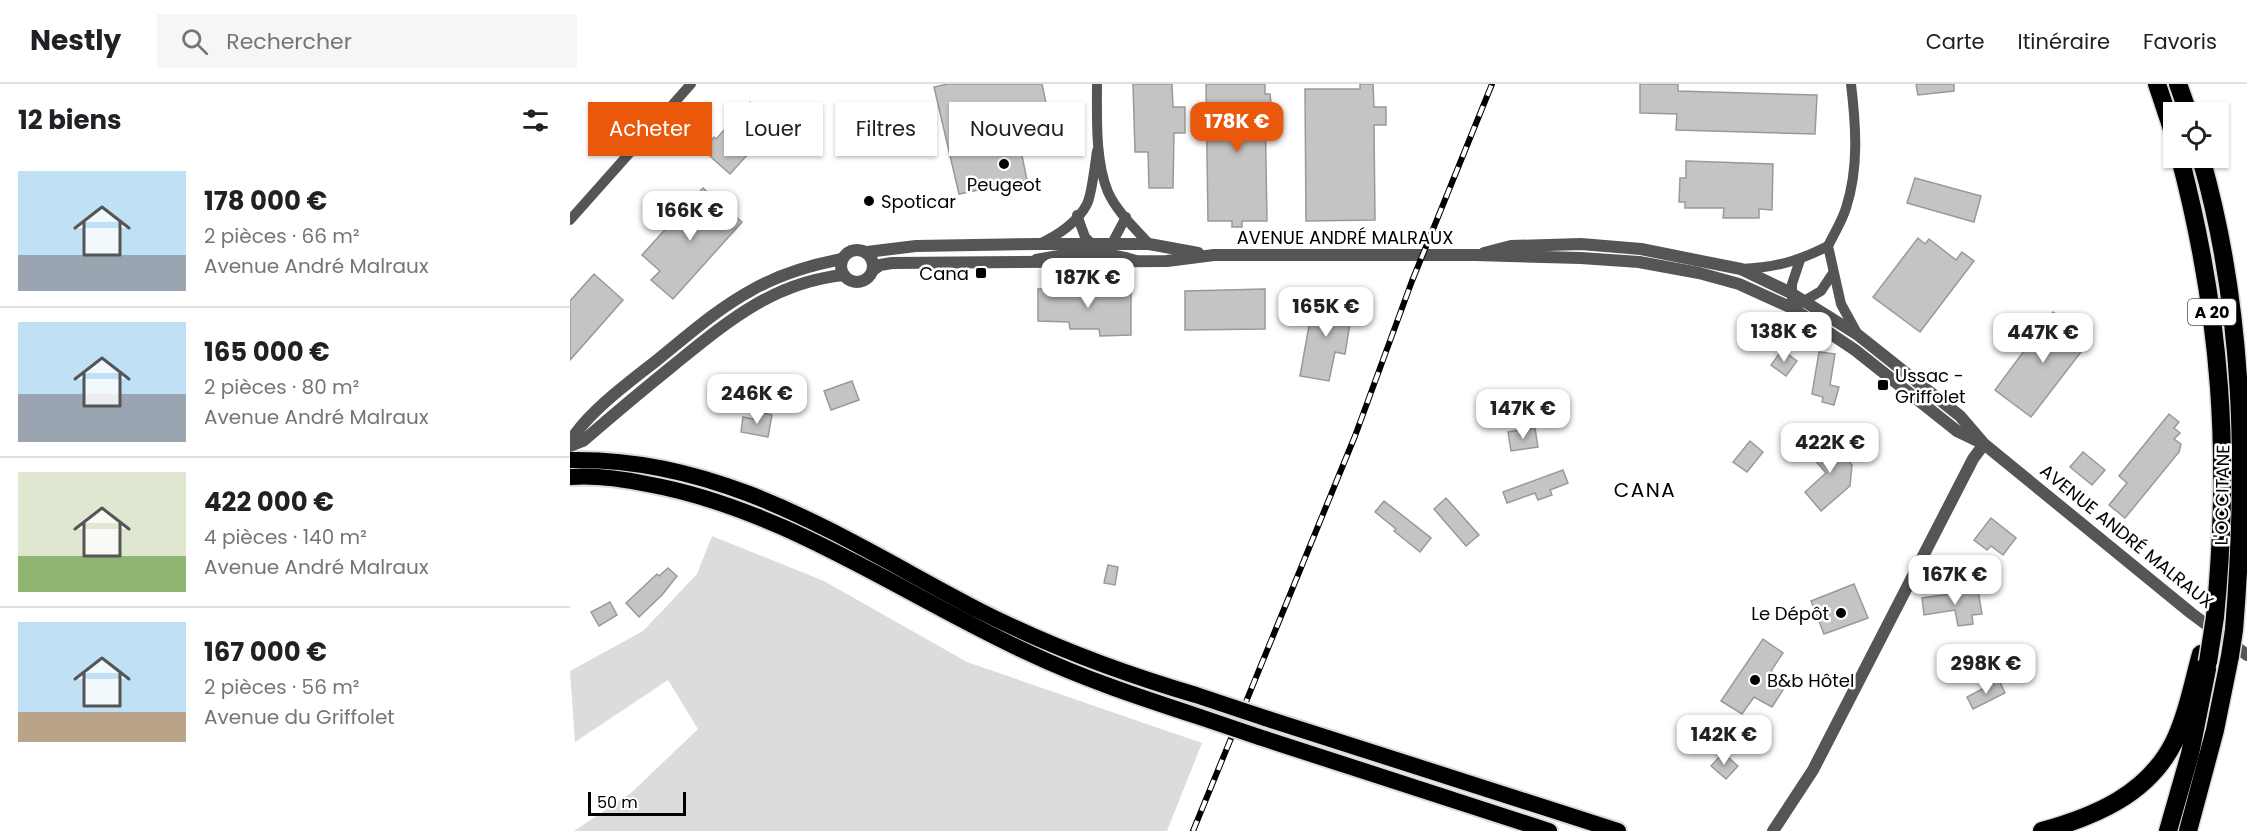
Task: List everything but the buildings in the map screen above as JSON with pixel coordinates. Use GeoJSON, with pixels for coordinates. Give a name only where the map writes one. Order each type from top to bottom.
{"type":"FeatureCollection","features":[{"type":"Feature","properties":{"kind":"highway"},"geometry":{"type":"LineString","coordinates":[[2157,84],[2163,102]]}},
{"type":"Feature","properties":{"kind":"highway"},"geometry":{"type":"LineString","coordinates":[[2178,84],[2184,102]]}},
{"type":"Feature","properties":{"kind":"highway","name":"L'OCCITANE"},"geometry":{"type":"LineString","coordinates":[[2182,168],[2202,251],[2217,355],[2224,469],[2218,586],[2205,658]]}},
{"type":"Feature","properties":{"kind":"highway","name":"L'OCCITANE"},"geometry":{"type":"LineString","coordinates":[[2188,831],[2212,741],[2239,656],[2234,630],[2244,517],[2244,427],[2241,384],[2226,266],[2203,168]]}},
{"type":"Feature","properties":{"kind":"highway"},"geometry":{"type":"LineString","coordinates":[[570,460],[594,459],[634,463],[684,472],[752,494],[800,514],[1034,637],[1100,664],[1618,831]]}},
{"type":"Feature","properties":{"kind":"highway"},"geometry":{"type":"LineString","coordinates":[[570,477],[627,480],[672,489],[730,506],[797,533],[932,605],[1029,653],[1096,682],[1549,831]]}},
{"type":"Feature","properties":{"kind":"highway"},"geometry":{"type":"LineString","coordinates":[[2042,831],[2102,810],[2130,794],[2150,777],[2174,741],[2205,658]]}},
{"type":"Feature","properties":{"kind":"highway"},"geometry":{"type":"LineString","coordinates":[[2168,831],[2190,754],[2205,658]]}},
{"type":"Feature","properties":{"kind":"street"},"geometry":{"type":"LineString","coordinates":[[570,220],[691,84]]}},
{"type":"Feature","properties":{"kind":"street"},"geometry":{"type":"LineString","coordinates":[[1097,84],[1098,145],[1108,191],[1149,244]]}},
{"type":"Feature","properties":{"kind":"street"},"geometry":{"type":"LineString","coordinates":[[1742,269],[1800,260],[1827,246],[1845,210],[1854,177],[1856,142],[1851,84]]}},
{"type":"Feature","properties":{"kind":"street"},"geometry":{"type":"LineString","coordinates":[[1039,244],[1052,238],[1071,223],[1087,203],[1098,145]]}},
{"type":"Feature","properties":{"kind":"street","name":"AVENUE ANDRÉ MALRAUX"},"geometry":{"type":"LineString","coordinates":[[1077,215],[1085,237],[1103,254]]}},
{"type":"Feature","properties":{"kind":"street"},"geometry":{"type":"LineString","coordinates":[[1103,254],[1113,245],[1126,217]]}},
{"type":"Feature","properties":{"kind":"street","name":"AVENUE ANDRÉ MALRAUX"},"geometry":{"type":"LineString","coordinates":[[867,252],[916,246],[1149,244],[1214,255]]}},
{"type":"Feature","properties":{"kind":"street","name":"AVENUE ANDRÉ MALRAUX"},"geometry":{"type":"LineString","coordinates":[[1475,255],[1511,246],[1581,244],[1641,249],[1742,269],[1791,293],[1858,335],[1960,416],[1984,444],[2191,613],[2239,656]]}},
{"type":"Feature","properties":{"kind":"street"},"geometry":{"type":"LineString","coordinates":[[1827,246],[1841,304],[1858,335]]}},
{"type":"Feature","properties":{"kind":"street"},"geometry":{"type":"LineString","coordinates":[[867,252],[873,258],[873,270],[869,276],[855,280],[848,279],[840,264],[843,256],[867,252]]}},
{"type":"Feature","properties":{"kind":"street","name":"AVENUE ANDRÉ MALRAUX"},"geometry":{"type":"LineString","coordinates":[[1027,261],[1061,254],[1120,254],[1137,261]]}},
{"type":"Feature","properties":{"kind":"street","name":"AVENUE ANDRÉ MALRAUX"},"geometry":{"type":"LineString","coordinates":[[873,270],[880,265],[892,262],[1167,261],[1214,255],[1475,255],[1639,262],[1699,273],[1739,284],[1792,308],[1855,350],[1957,431],[1984,444]]}},
{"type":"Feature","properties":{"kind":"street"},"geometry":{"type":"LineString","coordinates":[[570,444],[576,432],[609,400],[723,308],[753,289],[786,273],[842,259]]}},
{"type":"Feature","properties":{"kind":"street"},"geometry":{"type":"LineString","coordinates":[[1800,260],[1791,293],[1792,308],[1821,291],[1833,273]]}},
{"type":"Feature","properties":{"kind":"street"},"geometry":{"type":"LineString","coordinates":[[570,444],[583,441],[719,328],[747,308],[805,281],[844,275]]}},
{"type":"Feature","properties":{"kind":"street"},"geometry":{"type":"LineString","coordinates":[[1773,831],[1813,770],[1973,459],[1984,444]]}},
{"type":"Feature","properties":{"kind":"shaded area"},"geometry":{"type":"Polygon","coordinates":[[[712,536],[824,581],[967,662],[1202,743],[1167,831],[574,831],[631,793],[698,729],[668,680],[575,742],[570,671],[643,631],[697,574],[712,536]]]}},
{"type":"Feature","properties":{"kind":"railway"},"geometry":{"type":"LineString","coordinates":[[1193,831],[1355,436],[1412,281],[1492,84]]}},
{"type":"Feature","properties":{"kind":"place","name":"Peugeot"},"geometry":{"type":"Point","coordinates":[1004,164]}},
{"type":"Feature","properties":{"kind":"place","name":"Spoticar"},"geometry":{"type":"Point","coordinates":[869,201]}},
{"type":"Feature","properties":{"kind":"place","name":"Cana"},"geometry":{"type":"Point","coordinates":[981,273]}},
{"type":"Feature","properties":{"kind":"place","name":"Ussac - Griffolet"},"geometry":{"type":"Point","coordinates":[1883,385]}},
{"type":"Feature","properties":{"kind":"place","name":"Le Dépôt"},"geometry":{"type":"Point","coordinates":[1841,613]}},
{"type":"Feature","properties":{"kind":"place","name":"B&b Hôtel"},"geometry":{"type":"Point","coordinates":[1755,680]}},
{"type":"Feature","properties":{"kind":"district","name":"CANA"},"geometry":{"type":"Point","coordinates":[1645,490]}}]}
